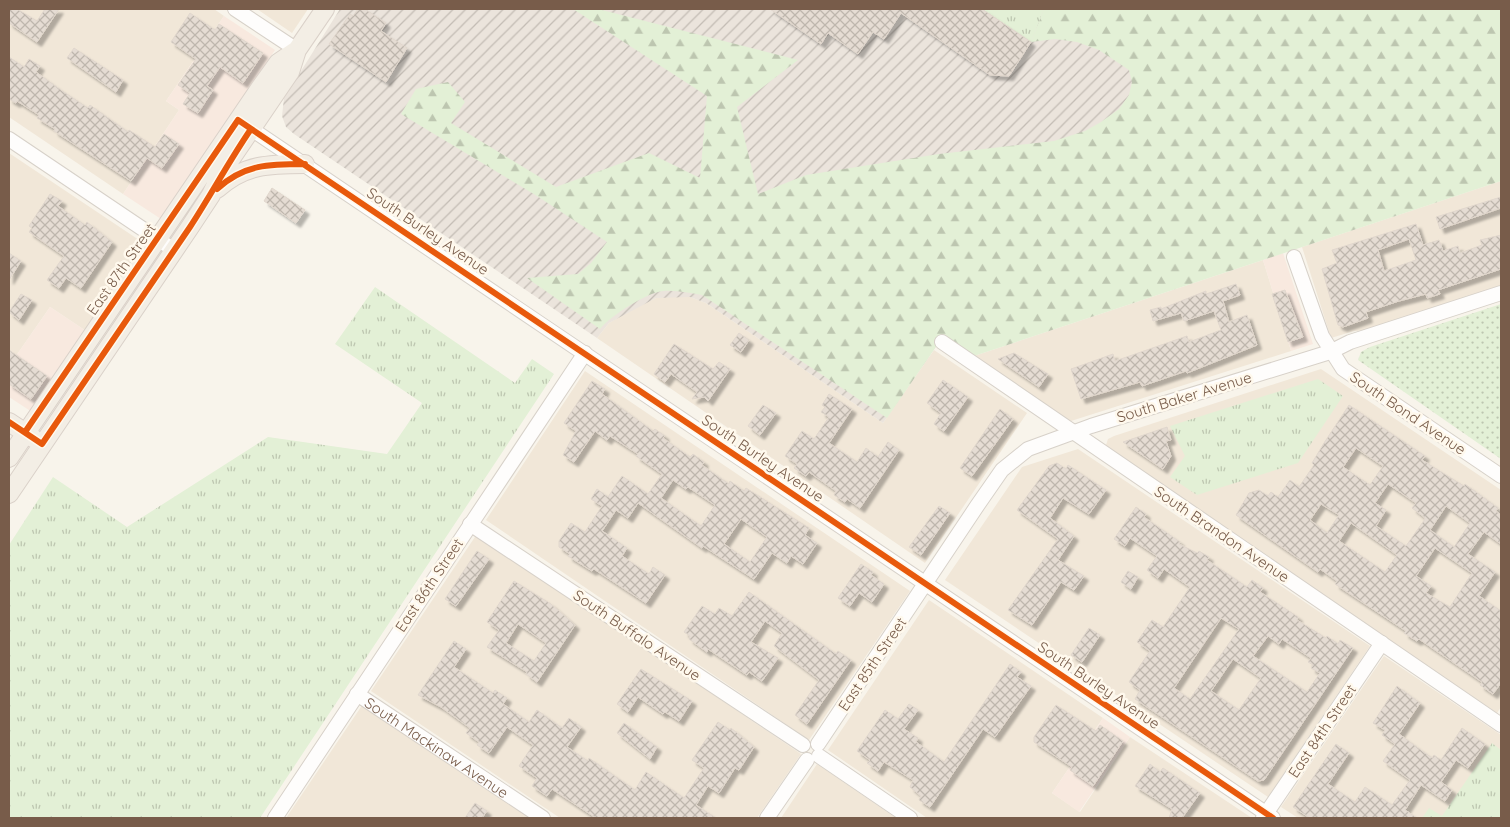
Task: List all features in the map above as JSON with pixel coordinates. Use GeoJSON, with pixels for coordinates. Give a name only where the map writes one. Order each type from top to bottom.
{"type":"FeatureCollection","features":[{"type":"Feature","properties":{"kind":"main road","name":"East 87th Street"},"geometry":{"type":"LineString","coordinates":[[9,494],[211,195],[245,124],[278,63],[297,50],[325,9]]}},
{"type":"Feature","properties":{"kind":"main road","name":"East 87th Street"},"geometry":{"type":"LineString","coordinates":[[9,458],[157,240],[245,124]]}},
{"type":"Feature","properties":{"kind":"main road"},"geometry":{"type":"LineString","coordinates":[[211,195],[230,177],[241,172],[274,164],[305,164]]}},
{"type":"Feature","properties":{"kind":"main road"},"geometry":{"type":"LineString","coordinates":[[9,422],[42,444]]}},
{"type":"Feature","properties":{"kind":"street"},"geometry":{"type":"LineString","coordinates":[[235,9],[297,50]]}},
{"type":"Feature","properties":{"kind":"street","name":"South Burley Avenue"},"geometry":{"type":"LineString","coordinates":[[245,124],[926,583],[1267,817]]}},
{"type":"Feature","properties":{"kind":"street"},"geometry":{"type":"LineString","coordinates":[[9,139],[174,250]]}},
{"type":"Feature","properties":{"kind":"street","name":"South Bond Avenue"},"geometry":{"type":"LineString","coordinates":[[1294,257],[1322,336],[1330,352],[1343,369],[1501,476]]}},
{"type":"Feature","properties":{"kind":"street","name":"South Baker Avenue"},"geometry":{"type":"LineString","coordinates":[[926,583],[1007,466],[1028,449],[1073,432],[1330,352],[1350,342],[1501,293]]}},
{"type":"Feature","properties":{"kind":"street","name":"South Brandon Avenue"},"geometry":{"type":"LineString","coordinates":[[942,342],[1501,723]]}},
{"type":"Feature","properties":{"kind":"street","name":"East 86th Street"},"geometry":{"type":"LineString","coordinates":[[275,818],[585,353]]}},
{"type":"Feature","properties":{"kind":"street","name":"South Buffalo Avenue"},"geometry":{"type":"LineString","coordinates":[[470,524],[803,745],[802,753],[815,753]]}},
{"type":"Feature","properties":{"kind":"street","name":"East 85th Street"},"geometry":{"type":"LineString","coordinates":[[767,818],[815,753],[926,583]]}},
{"type":"Feature","properties":{"kind":"street","name":"East 84th Street"},"geometry":{"type":"LineString","coordinates":[[1267,817],[1382,643]]}},
{"type":"Feature","properties":{"kind":"street","name":"South Mackinaw Avenue"},"geometry":{"type":"LineString","coordinates":[[357,694],[543,818]]}},
{"type":"Feature","properties":{"kind":"street"},"geometry":{"type":"LineString","coordinates":[[815,753],[910,818]]}},
{"type":"Feature","properties":{"kind":"shaded area"},"geometry":{"type":"Polygon","coordinates":[[[9,9],[214,9],[224,16],[166,101],[179,110],[123,194],[9,117],[9,9]]]}},
{"type":"Feature","properties":{"kind":"shaded area"},"geometry":{"type":"Polygon","coordinates":[[[257,9],[308,9],[292,33],[257,9]]]}},
{"type":"Feature","properties":{"kind":"shaded area"},"geometry":{"type":"Polygon","coordinates":[[[340,9],[1501,9],[944,335],[883,423],[706,303],[690,297],[656,298],[609,323],[597,338],[294,134],[286,127],[282,116],[284,98],[340,9]]]}},
{"type":"Feature","properties":{"kind":"shaded area"},"geometry":{"type":"Polygon","coordinates":[[[224,16],[275,50],[161,219],[123,194],[179,110],[166,101],[224,16]]]}},
{"type":"Feature","properties":{"kind":"shaded area"},"geometry":{"type":"Polygon","coordinates":[[[9,153],[145,244],[86,331],[50,307],[9,366],[9,153]]]}},
{"type":"Feature","properties":{"kind":"shaded area"},"geometry":{"type":"Polygon","coordinates":[[[1501,181],[1501,287],[1372,330],[1354,331],[1331,338],[1302,247],[1501,181]]]}},
{"type":"Feature","properties":{"kind":"shaded area"},"geometry":{"type":"Polygon","coordinates":[[[1283,253],[1313,344],[1291,351],[1263,260],[1283,253]]]}},
{"type":"Feature","properties":{"kind":"shaded area"},"geometry":{"type":"Polygon","coordinates":[[[1263,260],[1291,351],[1071,421],[1063,419],[974,356],[1263,260]]]}},
{"type":"Feature","properties":{"kind":"shaded area"},"geometry":{"type":"Polygon","coordinates":[[[690,297],[706,303],[883,423],[934,350],[1027,413],[925,563],[597,338],[609,323],[629,311],[656,298],[690,297]]]}},
{"type":"Feature","properties":{"kind":"shaded area"},"geometry":{"type":"Polygon","coordinates":[[[50,307],[86,331],[32,412],[9,397],[9,366],[50,307]]]}},
{"type":"Feature","properties":{"kind":"shaded area"},"geometry":{"type":"Polygon","coordinates":[[[1321,369],[1501,490],[1501,707],[1497,713],[1116,454],[1106,445],[1108,439],[1114,436],[1321,369]]]}},
{"type":"Feature","properties":{"kind":"shaded area"},"geometry":{"type":"Polygon","coordinates":[[[585,371],[910,591],[809,740],[486,520],[585,371]]]}},
{"type":"Feature","properties":{"kind":"shaded area"},"geometry":{"type":"Polygon","coordinates":[[[1078,449],[1370,646],[1268,797],[945,580],[1022,467],[1078,449]]]}},
{"type":"Feature","properties":{"kind":"shaded area"},"geometry":{"type":"Polygon","coordinates":[[[477,534],[801,754],[757,818],[560,818],[371,691],[477,534]]]}},
{"type":"Feature","properties":{"kind":"shaded area"},"geometry":{"type":"Polygon","coordinates":[[[929,600],[1103,718],[1052,793],[1080,812],[1130,737],[1252,818],[927,818],[828,750],[929,600]]]}},
{"type":"Feature","properties":{"kind":"shaded area"},"geometry":{"type":"Polygon","coordinates":[[[1384,656],[1501,735],[1501,818],[1298,818],[1281,807],[1384,656]]]}},
{"type":"Feature","properties":{"kind":"shaded area"},"geometry":{"type":"Polygon","coordinates":[[[363,704],[532,818],[286,818],[363,704]]]}},
{"type":"Feature","properties":{"kind":"shaded area"},"geometry":{"type":"Polygon","coordinates":[[[1103,718],[1130,737],[1079,812],[1052,793],[1103,718]]]}},
{"type":"Feature","properties":{"kind":"shaded area"},"geometry":{"type":"Polygon","coordinates":[[[817,764],[896,818],[781,818],[817,764]]]}},
{"type":"Feature","properties":{"kind":"green space"},"geometry":{"type":"Polygon","coordinates":[[[573,9],[598,9],[798,60],[737,107],[758,194],[806,175],[939,154],[1054,141],[1085,131],[1101,122],[1119,109],[1129,95],[1132,82],[1129,70],[1099,50],[1077,42],[1055,39],[1031,42],[1044,9],[1501,9],[1501,181],[974,356],[944,335],[887,418],[702,295],[673,291],[656,292],[630,306],[600,329],[527,278],[578,274],[591,263],[607,242],[537,196],[401,114],[416,89],[448,82],[465,102],[451,123],[556,187],[649,153],[700,178],[707,96],[573,9]]]}},
{"type":"Feature","properties":{"kind":"green space"},"geometry":{"type":"Polygon","coordinates":[[[982,9],[1044,9],[1031,42],[982,9]]]}},
{"type":"Feature","properties":{"kind":"green space"},"geometry":{"type":"Polygon","coordinates":[[[375,287],[515,383],[532,359],[554,374],[260,818],[9,818],[9,545],[53,477],[127,527],[268,437],[387,454],[422,403],[335,344],[375,287]]]}},
{"type":"Feature","properties":{"kind":"green space"},"geometry":{"type":"Polygon","coordinates":[[[1501,304],[1501,459],[1358,360],[1361,352],[1370,347],[1501,304]]]}},
{"type":"Feature","properties":{"kind":"green space"},"geometry":{"type":"Polygon","coordinates":[[[1318,379],[1343,396],[1298,463],[1197,495],[1170,477],[1185,456],[1170,426],[1318,379]]]}},
{"type":"Feature","properties":{"kind":"green space"},"geometry":{"type":"Polygon","coordinates":[[[1492,743],[1501,750],[1501,818],[1422,818],[1429,808],[1442,816],[1492,743]]]}},
{"type":"Feature","properties":{"kind":"building"},"geometry":{"type":"Polygon","coordinates":[[[9,9],[17,9],[37,21],[45,9],[59,9],[37,42],[9,23],[9,9]]]}},
{"type":"Feature","properties":{"kind":"building"},"geometry":{"type":"Polygon","coordinates":[[[358,9],[365,9],[386,23],[381,31],[407,48],[386,82],[329,44],[350,14],[353,16],[358,9]]]}},
{"type":"Feature","properties":{"kind":"building"},"geometry":{"type":"Polygon","coordinates":[[[770,9],[982,9],[1031,42],[1009,76],[990,75],[901,13],[884,39],[873,32],[858,54],[828,33],[821,44],[770,9]]]}},
{"type":"Feature","properties":{"kind":"building"},"geometry":{"type":"Polygon","coordinates":[[[190,13],[215,30],[219,24],[263,53],[243,83],[220,67],[207,86],[213,90],[198,113],[183,104],[190,93],[178,85],[196,59],[171,42],[190,13]]]}},
{"type":"Feature","properties":{"kind":"building"},"geometry":{"type":"Polygon","coordinates":[[[74,48],[123,80],[116,92],[67,58],[74,48]]]}},
{"type":"Feature","properties":{"kind":"building"},"geometry":{"type":"Polygon","coordinates":[[[9,57],[24,67],[29,59],[40,66],[36,72],[61,90],[88,108],[90,105],[128,132],[129,130],[155,147],[164,134],[179,144],[162,168],[147,158],[131,181],[54,131],[55,129],[37,118],[39,115],[17,101],[16,103],[9,99],[9,57]]]}},
{"type":"Feature","properties":{"kind":"building"},"geometry":{"type":"Polygon","coordinates":[[[272,188],[305,210],[296,223],[264,201],[272,188]]]}},
{"type":"Feature","properties":{"kind":"building"},"geometry":{"type":"Polygon","coordinates":[[[50,194],[62,201],[58,206],[85,225],[87,222],[112,242],[81,288],[66,278],[59,288],[47,280],[64,256],[29,232],[32,228],[29,226],[50,194]]]}},
{"type":"Feature","properties":{"kind":"building"},"geometry":{"type":"Polygon","coordinates":[[[1501,197],[1501,208],[1440,229],[1436,217],[1501,197]]]}},
{"type":"Feature","properties":{"kind":"building"},"geometry":{"type":"Polygon","coordinates":[[[1416,224],[1423,245],[1439,240],[1443,251],[1458,246],[1460,253],[1482,245],[1480,240],[1501,235],[1501,269],[1438,290],[1440,294],[1427,298],[1426,294],[1366,312],[1368,318],[1343,327],[1338,325],[1322,269],[1337,263],[1332,250],[1416,224]],[[1409,239],[1378,250],[1384,271],[1416,260],[1409,239]]]}},
{"type":"Feature","properties":{"kind":"building"},"geometry":{"type":"Polygon","coordinates":[[[9,253],[21,261],[9,280],[9,253]]]}},
{"type":"Feature","properties":{"kind":"building"},"geometry":{"type":"Polygon","coordinates":[[[1236,284],[1240,295],[1223,301],[1229,322],[1247,315],[1257,345],[1187,373],[1186,371],[1142,386],[1140,382],[1081,399],[1071,369],[1113,354],[1115,361],[1187,336],[1189,342],[1221,330],[1214,311],[1184,321],[1181,313],[1153,321],[1150,310],[1161,307],[1161,309],[1206,291],[1206,294],[1236,284]]]}},
{"type":"Feature","properties":{"kind":"building"},"geometry":{"type":"Polygon","coordinates":[[[1285,290],[1303,337],[1288,342],[1272,294],[1285,290]]]}},
{"type":"Feature","properties":{"kind":"building"},"geometry":{"type":"Polygon","coordinates":[[[21,294],[32,300],[19,320],[9,312],[21,294]]]}},
{"type":"Feature","properties":{"kind":"building"},"geometry":{"type":"Polygon","coordinates":[[[739,333],[749,340],[741,352],[730,345],[739,333]]]}},
{"type":"Feature","properties":{"kind":"building"},"geometry":{"type":"Polygon","coordinates":[[[674,344],[713,369],[719,362],[730,369],[708,401],[704,397],[692,399],[697,392],[671,374],[665,382],[654,374],[674,344]]]}},
{"type":"Feature","properties":{"kind":"building"},"geometry":{"type":"Polygon","coordinates":[[[9,350],[47,376],[31,399],[9,384],[9,350]]]}},
{"type":"Feature","properties":{"kind":"building"},"geometry":{"type":"Polygon","coordinates":[[[1014,353],[1048,374],[1039,387],[998,359],[1014,353]]]}},
{"type":"Feature","properties":{"kind":"building"},"geometry":{"type":"Polygon","coordinates":[[[943,380],[968,397],[944,431],[934,424],[941,413],[927,403],[943,380]]]}},
{"type":"Feature","properties":{"kind":"building"},"geometry":{"type":"Polygon","coordinates":[[[592,381],[605,389],[602,394],[653,431],[655,429],[665,436],[663,438],[690,457],[693,454],[704,462],[702,465],[729,484],[730,481],[744,491],[746,488],[809,528],[805,535],[817,543],[803,564],[791,556],[787,563],[772,553],[754,579],[703,546],[702,548],[638,503],[628,518],[616,510],[602,531],[627,548],[622,556],[649,574],[653,567],[665,575],[646,603],[594,569],[592,571],[568,556],[570,554],[559,547],[559,541],[571,523],[585,532],[602,506],[591,499],[597,489],[608,497],[622,476],[648,494],[662,474],[636,456],[638,454],[610,436],[607,440],[595,431],[574,462],[563,455],[576,431],[564,423],[592,381]],[[673,480],[661,498],[701,526],[715,505],[688,487],[686,489],[673,480]],[[741,519],[724,544],[750,562],[767,537],[741,519]]]}},
{"type":"Feature","properties":{"kind":"building"},"geometry":{"type":"Polygon","coordinates":[[[829,394],[852,409],[829,443],[857,462],[866,448],[878,457],[888,442],[899,450],[860,508],[847,499],[845,502],[834,495],[836,491],[809,472],[806,476],[794,468],[797,464],[785,456],[802,431],[814,439],[829,417],[821,412],[825,407],[822,405],[829,394]]]}},
{"type":"Feature","properties":{"kind":"building"},"geometry":{"type":"Polygon","coordinates":[[[763,405],[776,413],[760,435],[748,426],[763,405]]]}},
{"type":"Feature","properties":{"kind":"building"},"geometry":{"type":"Polygon","coordinates":[[[1349,405],[1425,456],[1422,460],[1464,486],[1465,484],[1498,508],[1496,511],[1501,515],[1501,544],[1484,532],[1468,554],[1495,572],[1479,596],[1501,611],[1501,683],[1493,694],[1480,685],[1482,682],[1419,639],[1417,641],[1404,633],[1406,631],[1335,584],[1337,581],[1320,569],[1318,572],[1236,515],[1249,493],[1259,490],[1268,496],[1271,492],[1278,497],[1290,480],[1299,487],[1314,465],[1312,463],[1349,405]],[[1356,448],[1343,467],[1370,485],[1383,466],[1356,448]],[[1388,484],[1375,503],[1386,510],[1376,526],[1406,546],[1425,519],[1424,517],[1412,508],[1416,503],[1388,484]],[[1321,504],[1310,520],[1327,533],[1339,515],[1321,504]],[[1446,506],[1430,530],[1454,547],[1470,523],[1446,506]],[[1351,523],[1339,541],[1385,572],[1397,555],[1351,523]],[[1435,548],[1416,576],[1431,586],[1426,593],[1450,607],[1472,573],[1435,548]]]}},
{"type":"Feature","properties":{"kind":"building"},"geometry":{"type":"Polygon","coordinates":[[[1000,409],[1013,419],[972,476],[960,468],[1000,409]]]}},
{"type":"Feature","properties":{"kind":"building"},"geometry":{"type":"Polygon","coordinates":[[[1167,427],[1171,440],[1166,441],[1171,456],[1163,469],[1123,442],[1167,427]]]}},
{"type":"Feature","properties":{"kind":"building"},"geometry":{"type":"Polygon","coordinates":[[[1057,463],[1066,469],[1068,465],[1106,490],[1089,514],[1063,498],[1050,518],[1074,536],[1058,560],[1084,576],[1074,590],[1061,582],[1032,625],[1008,610],[1058,539],[1017,510],[1049,466],[1057,463]]]}},
{"type":"Feature","properties":{"kind":"building"},"geometry":{"type":"Polygon","coordinates":[[[939,506],[950,513],[921,555],[909,547],[939,506]]]}},
{"type":"Feature","properties":{"kind":"building"},"geometry":{"type":"Polygon","coordinates":[[[1136,507],[1146,514],[1144,517],[1180,542],[1179,544],[1197,553],[1199,551],[1209,557],[1207,560],[1247,587],[1252,580],[1263,588],[1260,592],[1298,617],[1297,620],[1338,644],[1340,640],[1353,648],[1264,780],[1258,781],[1135,699],[1140,690],[1129,682],[1150,651],[1137,642],[1152,620],[1163,627],[1190,587],[1164,569],[1158,578],[1147,570],[1157,556],[1130,538],[1125,546],[1114,539],[1136,507]],[[1221,618],[1174,688],[1190,699],[1239,629],[1221,618]],[[1268,636],[1253,656],[1307,692],[1320,673],[1311,668],[1313,665],[1308,662],[1311,658],[1282,639],[1279,644],[1268,636]],[[1233,659],[1211,691],[1239,710],[1261,678],[1233,659]]]}},
{"type":"Feature","properties":{"kind":"building"},"geometry":{"type":"Polygon","coordinates":[[[477,551],[489,559],[456,606],[445,599],[477,551]]]}},
{"type":"Feature","properties":{"kind":"building"},"geometry":{"type":"Polygon","coordinates":[[[861,564],[873,572],[871,575],[884,584],[872,602],[859,593],[850,606],[838,598],[861,564]]]}},
{"type":"Feature","properties":{"kind":"building"},"geometry":{"type":"Polygon","coordinates":[[[1128,571],[1138,577],[1131,589],[1121,582],[1128,571]]]}},
{"type":"Feature","properties":{"kind":"building"},"geometry":{"type":"Polygon","coordinates":[[[514,581],[551,604],[575,625],[537,682],[526,674],[527,672],[487,647],[499,630],[487,622],[514,581]],[[518,624],[506,643],[534,661],[546,643],[518,624]]]}},
{"type":"Feature","properties":{"kind":"building"},"geometry":{"type":"Polygon","coordinates":[[[749,592],[836,654],[838,651],[851,660],[807,724],[795,715],[819,680],[774,646],[782,633],[765,621],[751,642],[778,658],[762,681],[749,672],[747,675],[708,649],[707,652],[689,639],[690,636],[684,632],[702,606],[715,614],[719,608],[732,616],[749,592]]]}},
{"type":"Feature","properties":{"kind":"building"},"geometry":{"type":"Polygon","coordinates":[[[1089,628],[1100,635],[1082,662],[1071,655],[1089,628]]]}},
{"type":"Feature","properties":{"kind":"building"},"geometry":{"type":"Polygon","coordinates":[[[454,641],[466,649],[454,667],[493,693],[495,690],[507,698],[503,704],[529,722],[537,710],[562,728],[569,718],[581,727],[567,747],[588,761],[589,758],[635,790],[646,772],[684,798],[704,768],[692,760],[718,722],[730,730],[731,728],[754,747],[739,770],[735,768],[719,793],[708,786],[696,805],[716,818],[596,818],[552,789],[547,796],[532,786],[537,778],[519,766],[533,745],[507,727],[489,753],[477,745],[479,742],[466,733],[470,728],[441,707],[418,695],[454,641]]]}},
{"type":"Feature","properties":{"kind":"building"},"geometry":{"type":"Polygon","coordinates":[[[1010,664],[1021,672],[1017,677],[1031,686],[995,737],[983,729],[930,807],[919,800],[921,796],[910,787],[913,780],[884,762],[878,771],[867,763],[870,760],[857,751],[885,710],[898,719],[909,704],[918,710],[904,729],[918,738],[916,742],[944,762],[1010,664]]]}},
{"type":"Feature","properties":{"kind":"building"},"geometry":{"type":"Polygon","coordinates":[[[641,669],[692,701],[679,721],[665,712],[663,714],[638,697],[628,712],[617,704],[641,669]]]}},
{"type":"Feature","properties":{"kind":"building"},"geometry":{"type":"Polygon","coordinates":[[[1397,686],[1420,703],[1399,734],[1432,758],[1434,755],[1441,760],[1462,728],[1485,744],[1468,768],[1456,760],[1441,782],[1452,790],[1445,801],[1421,785],[1405,810],[1417,818],[1310,818],[1293,807],[1336,744],[1349,753],[1328,784],[1355,802],[1365,787],[1392,805],[1410,780],[1383,761],[1395,744],[1382,735],[1385,730],[1373,723],[1397,686]]]}},
{"type":"Feature","properties":{"kind":"building"},"geometry":{"type":"Polygon","coordinates":[[[1056,705],[1096,731],[1100,725],[1123,741],[1093,786],[1070,770],[1072,767],[1034,742],[1034,737],[1056,705]]]}},
{"type":"Feature","properties":{"kind":"building"},"geometry":{"type":"Polygon","coordinates":[[[624,723],[657,747],[650,759],[617,733],[624,723]]]}},
{"type":"Feature","properties":{"kind":"building"},"geometry":{"type":"Polygon","coordinates":[[[1150,764],[1160,772],[1163,768],[1200,793],[1182,818],[1169,818],[1172,809],[1135,786],[1150,764]]]}},
{"type":"Feature","properties":{"kind":"building"},"geometry":{"type":"Polygon","coordinates":[[[475,803],[487,811],[482,818],[465,818],[475,803]]]}},
{"type":"Feature","properties":{"kind":"cycle path"},"geometry":{"type":"LineString","coordinates":[[25,432],[238,120],[1273,818]]}},
{"type":"Feature","properties":{"kind":"cycle path"},"geometry":{"type":"LineString","coordinates":[[9,422],[42,444],[190,227],[251,129]]}},
{"type":"Feature","properties":{"kind":"cycle path"},"geometry":{"type":"LineString","coordinates":[[217,189],[247,170],[269,165],[305,164]]}}]}
